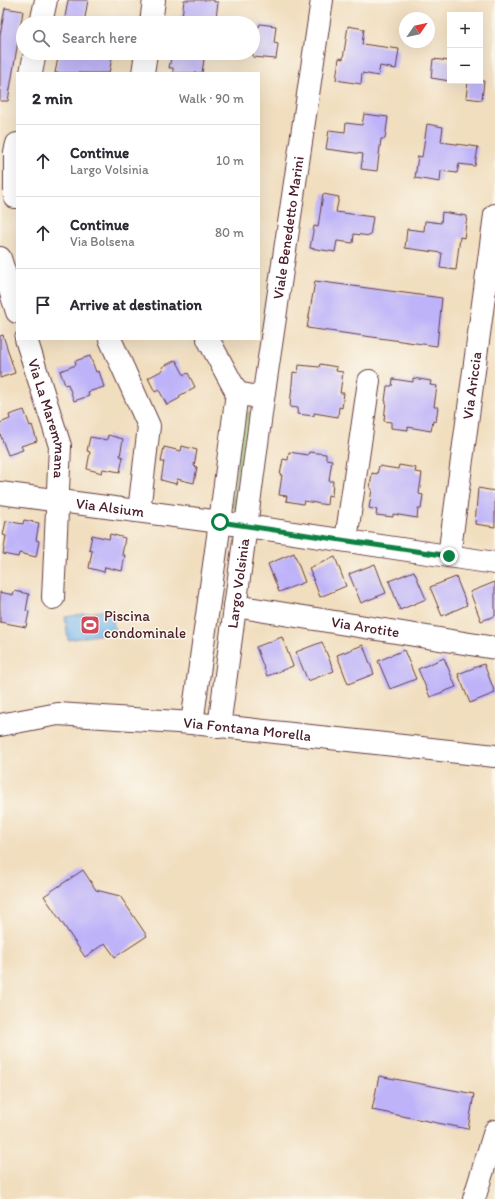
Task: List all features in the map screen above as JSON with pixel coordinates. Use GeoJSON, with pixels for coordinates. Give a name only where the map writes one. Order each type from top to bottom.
{"type":"FeatureCollection","features":[{"type":"Feature","properties":{"kind":"street"},"geometry":{"type":"LineString","coordinates":[[43,16],[46,0]]}},
{"type":"Feature","properties":{"kind":"street"},"geometry":{"type":"LineString","coordinates":[[152,16],[154,0]]}},
{"type":"Feature","properties":{"kind":"street","name":"Viale Benedetto Marini"},"geometry":{"type":"LineString","coordinates":[[247,526],[263,399],[322,0]]}},
{"type":"Feature","properties":{"kind":"street"},"geometry":{"type":"LineString","coordinates":[[31,72],[34,60]]}},
{"type":"Feature","properties":{"kind":"street"},"geometry":{"type":"LineString","coordinates":[[143,72],[145,60]]}},
{"type":"Feature","properties":{"kind":"street"},"geometry":{"type":"LineString","coordinates":[[16,148],[16,197]]}},
{"type":"Feature","properties":{"kind":"street","name":"Via Ariccia"},"geometry":{"type":"LineString","coordinates":[[449,556],[495,215]]}},
{"type":"Feature","properties":{"kind":"street"},"geometry":{"type":"LineString","coordinates":[[16,251],[0,257],[16,309]]}},
{"type":"Feature","properties":{"kind":"street","name":"Via La Maremmana"},"geometry":{"type":"LineString","coordinates":[[26,340],[60,446],[52,598]]}},
{"type":"Feature","properties":{"kind":"street"},"geometry":{"type":"LineString","coordinates":[[110,340],[149,426],[139,511]]}},
{"type":"Feature","properties":{"kind":"street"},"geometry":{"type":"LineString","coordinates":[[209,340],[237,392],[220,522]]}},
{"type":"Feature","properties":{"kind":"street"},"geometry":{"type":"LineString","coordinates":[[346,540],[369,381]]}},
{"type":"Feature","properties":{"kind":"street"},"geometry":{"type":"LineString","coordinates":[[237,392],[263,399]]}},
{"type":"Feature","properties":{"kind":"street","name":"Via Alsium"},"geometry":{"type":"LineString","coordinates":[[0,493],[220,522]]}},
{"type":"Feature","properties":{"kind":"street","name":"Largo Volsinia"},"geometry":{"type":"LineString","coordinates":[[192,723],[220,522],[247,526],[219,727]]}},
{"type":"Feature","properties":{"kind":"street"},"geometry":{"type":"LineString","coordinates":[[247,526],[495,563]]}},
{"type":"Feature","properties":{"kind":"street","name":"Via Arotite"},"geometry":{"type":"LineString","coordinates":[[235,606],[495,648]]}},
{"type":"Feature","properties":{"kind":"street","name":"Via Fontana Morella"},"geometry":{"type":"LineString","coordinates":[[0,724],[58,714],[192,723],[495,756]]}},
{"type":"Feature","properties":{"kind":"street"},"geometry":{"type":"LineString","coordinates":[[474,1199],[495,1131]]}},
{"type":"Feature","properties":{"kind":"green space"},"geometry":{"type":"Polygon","coordinates":[[[250,412],[238,509],[232,507],[243,414],[250,412]]]}},
{"type":"Feature","properties":{"kind":"water","name":"Piscina condominale"},"geometry":{"type":"Polygon","coordinates":[[[111,609],[115,632],[68,640],[65,617],[111,609]]]}},
{"type":"Feature","properties":{"kind":"building"},"geometry":{"type":"Polygon","coordinates":[[[68,0],[88,0],[85,16],[65,16],[68,0]]]}},
{"type":"Feature","properties":{"kind":"building"},"geometry":{"type":"Polygon","coordinates":[[[184,0],[214,0],[214,2],[218,2],[216,16],[182,16],[184,0]]]}},
{"type":"Feature","properties":{"kind":"building"},"geometry":{"type":"Polygon","coordinates":[[[5,8],[23,11],[22,16],[16,16],[16,53],[8,101],[0,101],[0,35],[5,8]]]}},
{"type":"Feature","properties":{"kind":"building"},"geometry":{"type":"Polygon","coordinates":[[[260,24],[276,26],[274,43],[278,44],[276,59],[260,58],[260,24]]]}},
{"type":"Feature","properties":{"kind":"building"},"geometry":{"type":"Polygon","coordinates":[[[348,26],[364,29],[362,44],[399,49],[396,69],[380,66],[378,76],[362,73],[361,84],[336,80],[339,58],[343,59],[348,26]]]}},
{"type":"Feature","properties":{"kind":"building"},"geometry":{"type":"Polygon","coordinates":[[[433,59],[447,61],[447,81],[431,78],[433,59]]]}},
{"type":"Feature","properties":{"kind":"building"},"geometry":{"type":"Polygon","coordinates":[[[58,60],[112,60],[109,72],[55,72],[58,60]]]}},
{"type":"Feature","properties":{"kind":"building"},"geometry":{"type":"Polygon","coordinates":[[[171,60],[204,60],[202,72],[173,72],[173,68],[169,68],[171,60]]]}},
{"type":"Feature","properties":{"kind":"building"},"geometry":{"type":"Polygon","coordinates":[[[484,81],[482,100],[466,98],[468,84],[483,84],[484,81]]]}},
{"type":"Feature","properties":{"kind":"building"},"geometry":{"type":"Polygon","coordinates":[[[364,114],[388,117],[385,139],[381,139],[377,171],[361,169],[363,154],[326,149],[329,130],[345,132],[346,123],[362,125],[364,114]]]}},
{"type":"Feature","properties":{"kind":"building"},"geometry":{"type":"Polygon","coordinates":[[[427,124],[443,127],[441,142],[478,147],[475,166],[459,164],[457,173],[441,171],[440,182],[415,178],[418,156],[422,157],[427,124]]]}},
{"type":"Feature","properties":{"kind":"building"},"geometry":{"type":"Polygon","coordinates":[[[323,194],[339,197],[336,212],[373,217],[370,236],[354,234],[353,243],[337,241],[335,252],[310,248],[314,226],[318,227],[323,194]]]}},
{"type":"Feature","properties":{"kind":"building"},"geometry":{"type":"Polygon","coordinates":[[[442,212],[467,216],[464,238],[460,237],[456,270],[440,268],[442,253],[405,248],[407,229],[424,231],[425,221],[441,223],[442,212]]]}},
{"type":"Feature","properties":{"kind":"building"},"geometry":{"type":"Polygon","coordinates":[[[315,281],[442,298],[437,346],[307,328],[315,281]]]}},
{"type":"Feature","properties":{"kind":"building"},"geometry":{"type":"Polygon","coordinates":[[[3,335],[15,373],[0,378],[0,336],[3,335]]]}},
{"type":"Feature","properties":{"kind":"building"},"geometry":{"type":"Polygon","coordinates":[[[90,356],[96,372],[99,371],[104,387],[88,392],[89,396],[74,401],[68,384],[65,385],[60,371],[76,365],[75,361],[90,356]]]}},
{"type":"Feature","properties":{"kind":"building"},"geometry":{"type":"Polygon","coordinates":[[[176,360],[184,375],[188,373],[195,387],[167,405],[159,390],[155,392],[148,378],[163,370],[162,367],[176,360]]]}},
{"type":"Feature","properties":{"kind":"building"},"geometry":{"type":"Polygon","coordinates":[[[320,364],[337,367],[336,371],[343,372],[340,393],[344,393],[342,408],[339,407],[338,417],[314,413],[314,416],[297,414],[298,408],[290,407],[293,372],[298,373],[299,365],[319,367],[320,364]]]}},
{"type":"Feature","properties":{"kind":"building"},"geometry":{"type":"Polygon","coordinates":[[[413,378],[431,381],[430,385],[437,386],[434,407],[438,407],[436,422],[433,421],[431,431],[408,427],[408,430],[391,428],[391,422],[384,421],[387,386],[392,386],[393,379],[413,382],[413,378]]]}},
{"type":"Feature","properties":{"kind":"building"},"geometry":{"type":"Polygon","coordinates":[[[24,410],[30,426],[32,425],[37,441],[21,446],[23,450],[8,455],[0,434],[0,423],[10,419],[9,415],[24,410]]]}},
{"type":"Feature","properties":{"kind":"building"},"geometry":{"type":"Polygon","coordinates":[[[108,435],[123,439],[120,456],[123,457],[120,472],[103,469],[102,473],[87,469],[90,452],[87,451],[90,437],[107,440],[108,435]]]}},
{"type":"Feature","properties":{"kind":"building"},"geometry":{"type":"Polygon","coordinates":[[[182,446],[197,450],[194,466],[197,467],[194,483],[177,479],[176,484],[161,480],[164,462],[161,462],[164,447],[181,451],[182,446]]]}},
{"type":"Feature","properties":{"kind":"building"},"geometry":{"type":"Polygon","coordinates":[[[289,452],[308,455],[309,452],[326,454],[326,459],[332,460],[329,481],[333,481],[332,496],[328,495],[327,505],[304,501],[303,504],[286,501],[287,496],[279,495],[282,475],[280,475],[283,459],[288,460],[289,452]]]}},
{"type":"Feature","properties":{"kind":"building"},"geometry":{"type":"Polygon","coordinates":[[[399,465],[416,468],[415,472],[422,473],[419,494],[423,495],[421,509],[418,509],[417,518],[393,514],[393,517],[376,515],[377,510],[369,508],[372,489],[370,488],[372,473],[377,474],[379,466],[398,469],[399,465]]]}},
{"type":"Feature","properties":{"kind":"building"},"geometry":{"type":"Polygon","coordinates":[[[478,488],[495,491],[495,527],[475,524],[478,488]]]}},
{"type":"Feature","properties":{"kind":"building"},"geometry":{"type":"Polygon","coordinates":[[[24,520],[39,523],[36,540],[39,541],[36,557],[19,553],[18,557],[3,554],[6,536],[3,535],[6,521],[23,524],[24,520]]]}},
{"type":"Feature","properties":{"kind":"building"},"geometry":{"type":"Polygon","coordinates":[[[110,534],[125,538],[122,555],[125,555],[122,571],[105,567],[104,572],[89,568],[92,551],[89,550],[92,535],[109,539],[110,534]]]}},
{"type":"Feature","properties":{"kind":"building"},"geometry":{"type":"Polygon","coordinates":[[[294,553],[305,582],[279,592],[268,564],[294,553]]]}},
{"type":"Feature","properties":{"kind":"building"},"geometry":{"type":"Polygon","coordinates":[[[335,557],[346,586],[320,597],[309,568],[335,557]]]}},
{"type":"Feature","properties":{"kind":"building"},"geometry":{"type":"Polygon","coordinates":[[[375,564],[386,593],[361,603],[349,574],[375,564]]]}},
{"type":"Feature","properties":{"kind":"building"},"geometry":{"type":"Polygon","coordinates":[[[414,571],[426,599],[400,610],[389,581],[414,571]]]}},
{"type":"Feature","properties":{"kind":"building"},"geometry":{"type":"Polygon","coordinates":[[[456,577],[467,605],[442,616],[430,587],[456,577]]]}},
{"type":"Feature","properties":{"kind":"building"},"geometry":{"type":"Polygon","coordinates":[[[495,582],[495,616],[481,621],[470,592],[495,582]]]}},
{"type":"Feature","properties":{"kind":"building"},"geometry":{"type":"Polygon","coordinates":[[[14,591],[29,594],[26,611],[29,612],[26,627],[0,622],[0,592],[13,595],[14,591]]]}},
{"type":"Feature","properties":{"kind":"building"},"geometry":{"type":"Polygon","coordinates":[[[282,637],[293,666],[267,676],[256,647],[282,637]]]}},
{"type":"Feature","properties":{"kind":"building"},"geometry":{"type":"Polygon","coordinates":[[[322,642],[334,671],[308,681],[296,652],[322,642]]]}},
{"type":"Feature","properties":{"kind":"building"},"geometry":{"type":"Polygon","coordinates":[[[363,645],[374,674],[348,684],[337,655],[363,645]]]}},
{"type":"Feature","properties":{"kind":"building"},"geometry":{"type":"Polygon","coordinates":[[[404,650],[416,679],[390,689],[378,661],[404,650]]]}},
{"type":"Feature","properties":{"kind":"building"},"geometry":{"type":"Polygon","coordinates":[[[444,658],[456,687],[430,697],[418,669],[444,658]]]}},
{"type":"Feature","properties":{"kind":"building"},"geometry":{"type":"Polygon","coordinates":[[[484,664],[495,693],[470,703],[458,674],[484,664]]]}},
{"type":"Feature","properties":{"kind":"building"},"geometry":{"type":"Polygon","coordinates":[[[83,870],[96,890],[120,896],[147,936],[115,957],[105,943],[85,957],[44,896],[83,870]]]}},
{"type":"Feature","properties":{"kind":"building"},"geometry":{"type":"Polygon","coordinates":[[[379,1076],[474,1094],[468,1129],[372,1110],[379,1076]]]}},
{"type":"Feature","properties":{"kind":"place","name":"Piscina condominale"},"geometry":{"type":"Point","coordinates":[90,625]}},
{"type":"Feature","properties":{"kind":"route"},"geometry":{"type":"LineString","coordinates":[[220,522],[449,556]]}}]}
